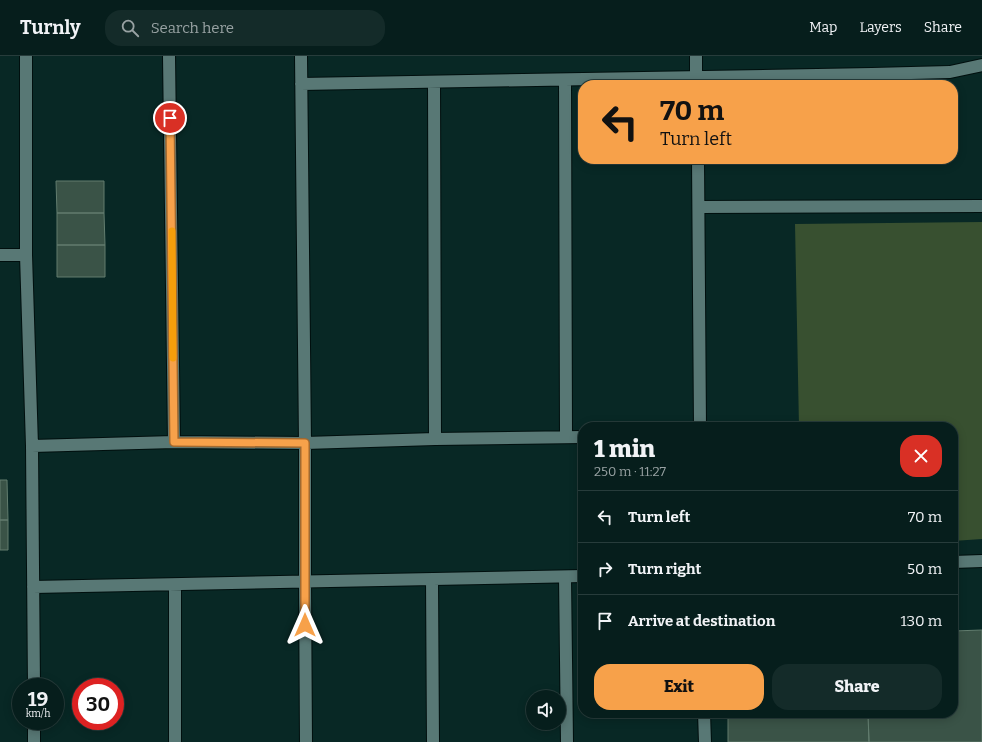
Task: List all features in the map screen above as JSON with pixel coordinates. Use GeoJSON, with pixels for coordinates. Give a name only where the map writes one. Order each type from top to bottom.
{"type":"FeatureCollection","features":[{"type":"Feature","properties":{"kind":"street"},"geometry":{"type":"LineString","coordinates":[[26,56],[26,255],[32,446],[34,678]]}},
{"type":"Feature","properties":{"kind":"street"},"geometry":{"type":"LineString","coordinates":[[169,56],[174,442]]}},
{"type":"Feature","properties":{"kind":"street"},"geometry":{"type":"LineString","coordinates":[[301,56],[306,742]]}},
{"type":"Feature","properties":{"kind":"street"},"geometry":{"type":"LineString","coordinates":[[696,56],[696,80]]}},
{"type":"Feature","properties":{"kind":"street"},"geometry":{"type":"LineString","coordinates":[[747,80],[950,72],[982,65]]}},
{"type":"Feature","properties":{"kind":"street"},"geometry":{"type":"LineString","coordinates":[[565,80],[566,437]]}},
{"type":"Feature","properties":{"kind":"street"},"geometry":{"type":"LineString","coordinates":[[301,84],[578,80]]}},
{"type":"Feature","properties":{"kind":"street"},"geometry":{"type":"LineString","coordinates":[[434,82],[435,439]]}},
{"type":"Feature","properties":{"kind":"street"},"geometry":{"type":"LineString","coordinates":[[698,164],[700,422]]}},
{"type":"Feature","properties":{"kind":"street"},"geometry":{"type":"LineString","coordinates":[[699,208],[982,206]]}},
{"type":"Feature","properties":{"kind":"street"},"geometry":{"type":"LineString","coordinates":[[0,255],[26,255]]}},
{"type":"Feature","properties":{"kind":"street"},"geometry":{"type":"LineString","coordinates":[[32,446],[174,442],[305,443],[578,437]]}},
{"type":"Feature","properties":{"kind":"street"},"geometry":{"type":"LineString","coordinates":[[958,562],[982,561]]}},
{"type":"Feature","properties":{"kind":"street"},"geometry":{"type":"LineString","coordinates":[[33,587],[578,576]]}},
{"type":"Feature","properties":{"kind":"street"},"geometry":{"type":"LineString","coordinates":[[565,577],[567,742]]}},
{"type":"Feature","properties":{"kind":"street"},"geometry":{"type":"LineString","coordinates":[[432,579],[433,742]]}},
{"type":"Feature","properties":{"kind":"street"},"geometry":{"type":"LineString","coordinates":[[175,585],[175,742]]}},
{"type":"Feature","properties":{"kind":"street"},"geometry":{"type":"LineString","coordinates":[[704,718],[705,742]]}},
{"type":"Feature","properties":{"kind":"street"},"geometry":{"type":"LineString","coordinates":[[34,730],[34,742]]}},
{"type":"Feature","properties":{"kind":"green space"},"geometry":{"type":"Polygon","coordinates":[[[982,222],[982,539],[958,541],[958,422],[799,422],[795,224],[982,222]]]}},
{"type":"Feature","properties":{"kind":"building"},"geometry":{"type":"Polygon","coordinates":[[[56,181],[104,181],[104,213],[57,213],[56,181]]]}},
{"type":"Feature","properties":{"kind":"building"},"geometry":{"type":"Polygon","coordinates":[[[57,213],[104,213],[105,245],[57,245],[57,213]]]}},
{"type":"Feature","properties":{"kind":"building"},"geometry":{"type":"Polygon","coordinates":[[[57,245],[105,245],[105,277],[57,277],[57,245]]]}},
{"type":"Feature","properties":{"kind":"building"},"geometry":{"type":"Polygon","coordinates":[[[0,480],[7,480],[8,520],[0,520],[0,480]]]}},
{"type":"Feature","properties":{"kind":"building"},"geometry":{"type":"Polygon","coordinates":[[[0,520],[8,520],[8,550],[0,550],[0,520]]]}},
{"type":"Feature","properties":{"kind":"building"},"geometry":{"type":"Polygon","coordinates":[[[982,630],[982,742],[869,742],[868,718],[958,718],[958,631],[982,630]]]}},
{"type":"Feature","properties":{"kind":"building"},"geometry":{"type":"Polygon","coordinates":[[[728,718],[868,718],[869,742],[728,742],[728,718]]]}},
{"type":"Feature","properties":{"kind":"slow traffic"},"geometry":{"type":"LineString","coordinates":[[172,231],[173,358]]}},
{"type":"Feature","properties":{"kind":"route"},"geometry":{"type":"LineString","coordinates":[[170,118],[174,442],[305,443],[305,625]]}}]}
